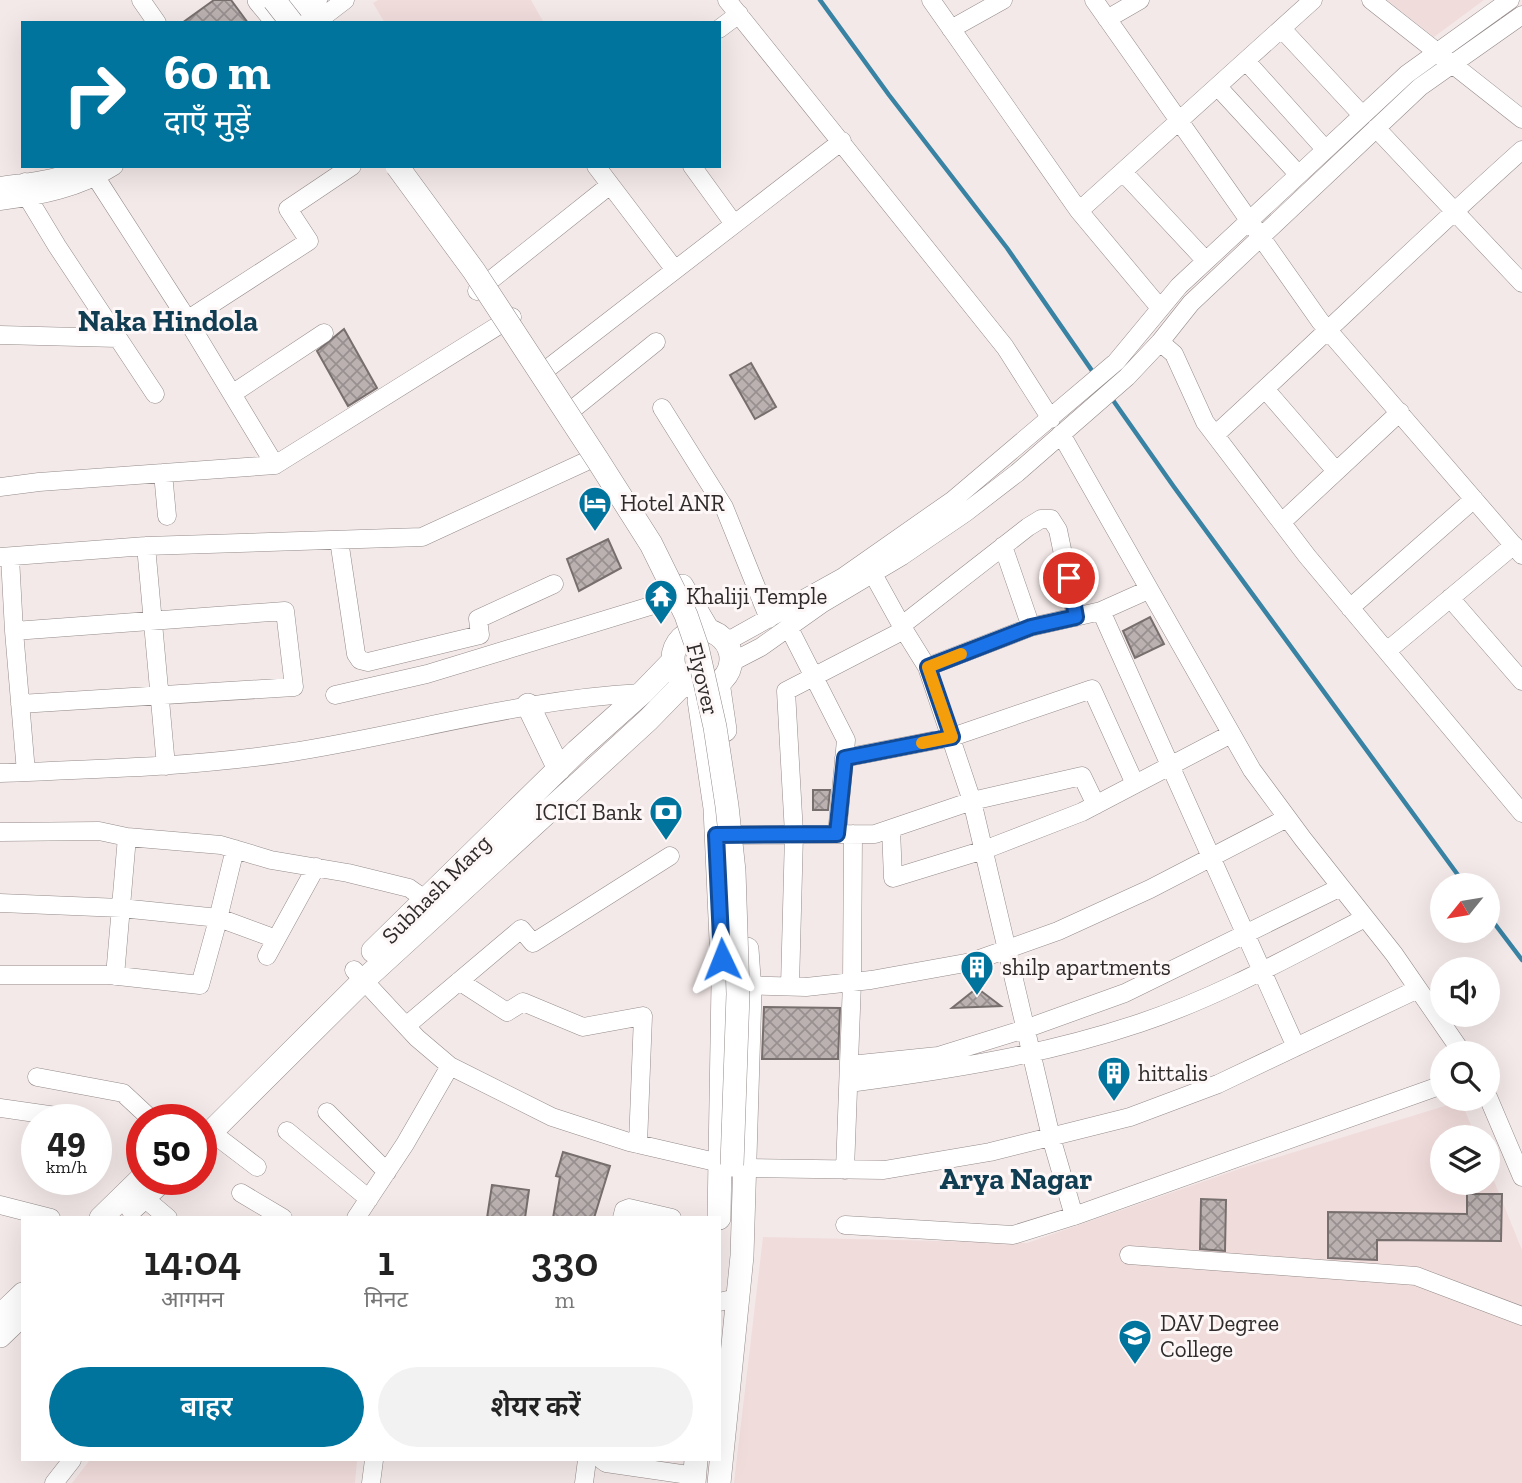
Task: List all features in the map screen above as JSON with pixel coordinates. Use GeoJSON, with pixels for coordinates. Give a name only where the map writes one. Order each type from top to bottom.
{"type":"FeatureCollection","features":[{"type":"Feature","properties":{"kind":"main road"},"geometry":{"type":"LineString","coordinates":[[260,0],[294,18]]}},
{"type":"Feature","properties":{"kind":"main road"},"geometry":{"type":"LineString","coordinates":[[274,0],[294,18]]}},
{"type":"Feature","properties":{"kind":"main road"},"geometry":{"type":"LineString","coordinates":[[388,168],[483,286]]}},
{"type":"Feature","properties":{"kind":"main road","name":"Flyover"},"geometry":{"type":"LineString","coordinates":[[398,168],[474,271],[651,544],[686,615],[696,647],[715,727],[734,871],[738,994],[732,1165],[730,1193],[721,1216]]}},
{"type":"Feature","properties":{"kind":"main road"},"geometry":{"type":"LineString","coordinates":[[405,168],[507,321],[589,460],[641,539],[685,635],[700,630],[711,665],[727,835],[749,985],[732,1165],[720,1216]]}},
{"type":"Feature","properties":{"kind":"main road"},"geometry":{"type":"LineString","coordinates":[[507,321],[547,369],[651,529],[711,665]]}},
{"type":"Feature","properties":{"kind":"main road","name":"Subhash Marg"},"geometry":{"type":"LineString","coordinates":[[359,975],[426,900],[673,661],[678,643],[685,635]]}},
{"type":"Feature","properties":{"kind":"main road"},"geometry":{"type":"LineString","coordinates":[[673,661],[675,669],[711,665]]}},
{"type":"Feature","properties":{"kind":"main road"},"geometry":{"type":"LineString","coordinates":[[217,1118],[359,975],[711,665]]}},
{"type":"Feature","properties":{"kind":"main road"},"geometry":{"type":"LineString","coordinates":[[528,705],[559,769]]}},
{"type":"Feature","properties":{"kind":"main road"},"geometry":{"type":"LineString","coordinates":[[721,1442],[728,1300],[743,1227],[732,1165],[723,984],[727,835]]}},
{"type":"Feature","properties":{"kind":"main road","name":"Flyover"},"geometry":{"type":"LineString","coordinates":[[730,1193],[743,1227]]}},
{"type":"Feature","properties":{"kind":"main road"},"geometry":{"type":"LineString","coordinates":[[104,1216],[130,1195]]}},
{"type":"Feature","properties":{"kind":"main road"},"geometry":{"type":"LineString","coordinates":[[123,1216],[135,1195]]}},
{"type":"Feature","properties":{"kind":"main road"},"geometry":{"type":"LineString","coordinates":[[0,1316],[21,1296]]}},
{"type":"Feature","properties":{"kind":"main road"},"geometry":{"type":"LineString","coordinates":[[0,1336],[21,1316]]}},
{"type":"Feature","properties":{"kind":"main road"},"geometry":{"type":"LineString","coordinates":[[719,1483],[720,1461]]}},
{"type":"Feature","properties":{"kind":"street"},"geometry":{"type":"LineString","coordinates":[[141,0],[156,21]]}},
{"type":"Feature","properties":{"kind":"street"},"geometry":{"type":"LineString","coordinates":[[294,18],[318,0]]}},
{"type":"Feature","properties":{"kind":"street"},"geometry":{"type":"LineString","coordinates":[[294,18],[345,0]]}},
{"type":"Feature","properties":{"kind":"street"},"geometry":{"type":"LineString","coordinates":[[931,0],[1079,211],[1160,308]]}},
{"type":"Feature","properties":{"kind":"street"},"geometry":{"type":"LineString","coordinates":[[951,29],[1003,0]]}},
{"type":"Feature","properties":{"kind":"street"},"geometry":{"type":"LineString","coordinates":[[1094,0],[1248,221],[1329,331],[1518,550],[1450,598],[1387,651]]}},
{"type":"Feature","properties":{"kind":"street"},"geometry":{"type":"LineString","coordinates":[[1107,19],[1140,0]]}},
{"type":"Feature","properties":{"kind":"street"},"geometry":{"type":"LineString","coordinates":[[1079,211],[1313,0]]}},
{"type":"Feature","properties":{"kind":"street"},"geometry":{"type":"LineString","coordinates":[[1371,0],[1522,119]]}},
{"type":"Feature","properties":{"kind":"street"},"geometry":{"type":"LineString","coordinates":[[711,665],[761,646],[823,603],[965,513],[1017,473],[1056,427],[1074,398],[1116,362],[1160,308],[1206,261],[1407,74],[1510,0]]}},
{"type":"Feature","properties":{"kind":"street"},"geometry":{"type":"LineString","coordinates":[[721,26],[733,7],[1005,347],[1056,427],[1252,770],[1418,989],[1454,1041]]}},
{"type":"Feature","properties":{"kind":"street"},"geometry":{"type":"LineString","coordinates":[[711,665],[769,619],[843,577],[1056,427],[1086,414],[1127,377],[1191,303],[1376,128],[1420,88],[1522,15]]}},
{"type":"Feature","properties":{"kind":"street"},"geometry":{"type":"LineString","coordinates":[[1282,29],[1362,115]]}},
{"type":"Feature","properties":{"kind":"street"},"geometry":{"type":"LineString","coordinates":[[1246,61],[1325,149]]}},
{"type":"Feature","properties":{"kind":"street"},"geometry":{"type":"LineString","coordinates":[[1218,87],[1298,174]]}},
{"type":"Feature","properties":{"kind":"street"},"geometry":{"type":"LineString","coordinates":[[1376,128],[1522,283]]}},
{"type":"Feature","properties":{"kind":"street"},"geometry":{"type":"LineString","coordinates":[[547,369],[842,141]]}},
{"type":"Feature","properties":{"kind":"street"},"geometry":{"type":"LineString","coordinates":[[1215,435],[1522,150]]}},
{"type":"Feature","properties":{"kind":"street"},"geometry":{"type":"LineString","coordinates":[[187,320],[309,241],[288,209],[349,168]]}},
{"type":"Feature","properties":{"kind":"street"},"geometry":{"type":"LineString","coordinates":[[597,168],[675,270]]}},
{"type":"Feature","properties":{"kind":"street"},"geometry":{"type":"LineString","coordinates":[[693,168],[734,225]]}},
{"type":"Feature","properties":{"kind":"street"},"geometry":{"type":"LineString","coordinates":[[0,186],[27,190],[71,187],[90,171],[187,320],[275,465]]}},
{"type":"Feature","properties":{"kind":"street"},"geometry":{"type":"LineString","coordinates":[[1123,172],[1206,261]]}},
{"type":"Feature","properties":{"kind":"street"},"geometry":{"type":"LineString","coordinates":[[483,286],[610,185]]}},
{"type":"Feature","properties":{"kind":"street"},"geometry":{"type":"LineString","coordinates":[[0,201],[27,190]]}},
{"type":"Feature","properties":{"kind":"street"},"geometry":{"type":"LineString","coordinates":[[27,190],[155,394]]}},
{"type":"Feature","properties":{"kind":"street"},"geometry":{"type":"LineString","coordinates":[[0,487],[275,465],[507,321]]}},
{"type":"Feature","properties":{"kind":"street"},"geometry":{"type":"LineString","coordinates":[[232,394],[324,333]]}},
{"type":"Feature","properties":{"kind":"street"},"geometry":{"type":"LineString","coordinates":[[0,335],[118,338]]}},
{"type":"Feature","properties":{"kind":"street"},"geometry":{"type":"LineString","coordinates":[[573,409],[656,342]]}},
{"type":"Feature","properties":{"kind":"street"},"geometry":{"type":"LineString","coordinates":[[1160,342],[1174,354],[1205,422],[1350,608],[1522,813]]}},
{"type":"Feature","properties":{"kind":"street"},"geometry":{"type":"LineString","coordinates":[[1265,389],[1336,471]]}},
{"type":"Feature","properties":{"kind":"street"},"geometry":{"type":"LineString","coordinates":[[662,408],[724,507],[769,619]]}},
{"type":"Feature","properties":{"kind":"street"},"geometry":{"type":"LineString","coordinates":[[1282,522],[1400,412]]}},
{"type":"Feature","properties":{"kind":"street"},"geometry":{"type":"LineString","coordinates":[[26,772],[5,557],[146,546],[422,537],[589,460]]}},
{"type":"Feature","properties":{"kind":"street"},"geometry":{"type":"LineString","coordinates":[[163,473],[167,516]]}},
{"type":"Feature","properties":{"kind":"street"},"geometry":{"type":"LineString","coordinates":[[1350,608],[1474,499]]}},
{"type":"Feature","properties":{"kind":"street"},"geometry":{"type":"LineString","coordinates":[[790,986],[794,834],[786,691],[902,628],[1003,546],[1041,519],[1051,519],[1058,530],[1076,617]]}},
{"type":"Feature","properties":{"kind":"street"},"geometry":{"type":"LineString","coordinates":[[339,540],[356,654],[360,660],[368,662],[480,635],[478,619],[554,584]]}},
{"type":"Feature","properties":{"kind":"street"},"geometry":{"type":"LineString","coordinates":[[146,546],[166,766]]}},
{"type":"Feature","properties":{"kind":"street"},"geometry":{"type":"LineString","coordinates":[[1003,546],[1031,627]]}},
{"type":"Feature","properties":{"kind":"street"},"geometry":{"type":"LineString","coordinates":[[873,573],[902,628],[928,667],[952,737],[972,801],[1051,1137],[1074,1216]]}},
{"type":"Feature","properties":{"kind":"street"},"geometry":{"type":"LineString","coordinates":[[928,667],[1031,627],[1101,611],[1148,590]]}},
{"type":"Feature","properties":{"kind":"street"},"geometry":{"type":"LineString","coordinates":[[1450,598],[1522,681]]}},
{"type":"Feature","properties":{"kind":"street"},"geometry":{"type":"LineString","coordinates":[[335,695],[427,674],[670,600]]}},
{"type":"Feature","properties":{"kind":"street"},"geometry":{"type":"LineString","coordinates":[[13,631],[285,611],[294,687],[20,704]]}},
{"type":"Feature","properties":{"kind":"street"},"geometry":{"type":"LineString","coordinates":[[1101,611],[1296,1047]]}},
{"type":"Feature","properties":{"kind":"street"},"geometry":{"type":"LineString","coordinates":[[789,628],[846,740],[845,834],[852,982],[845,1170]]}},
{"type":"Feature","properties":{"kind":"street"},"geometry":{"type":"LineString","coordinates":[[845,758],[952,737],[1091,689],[1135,785]]}},
{"type":"Feature","properties":{"kind":"street"},"geometry":{"type":"LineString","coordinates":[[0,773],[166,766],[287,752],[528,705],[642,693]]}},
{"type":"Feature","properties":{"kind":"street"},"geometry":{"type":"LineString","coordinates":[[891,829],[893,878],[984,850],[1096,805],[1231,734]]}},
{"type":"Feature","properties":{"kind":"street"},"geometry":{"type":"LineString","coordinates":[[727,835],[875,834],[972,801],[1082,776],[1096,805]]}},
{"type":"Feature","properties":{"kind":"street"},"geometry":{"type":"LineString","coordinates":[[723,984],[790,986],[852,982],[971,962],[1058,932],[1150,889],[1287,818]]}},
{"type":"Feature","properties":{"kind":"street"},"geometry":{"type":"LineString","coordinates":[[0,832],[99,831],[127,837],[221,845],[271,860],[409,888],[426,900]]}},
{"type":"Feature","properties":{"kind":"street"},"geometry":{"type":"LineString","coordinates":[[115,976],[127,837]]}},
{"type":"Feature","properties":{"kind":"street"},"geometry":{"type":"LineString","coordinates":[[0,975],[115,976],[200,985],[219,918],[234,849]]}},
{"type":"Feature","properties":{"kind":"street"},"geometry":{"type":"LineString","coordinates":[[405,1026],[521,929],[533,943],[670,856]]}},
{"type":"Feature","properties":{"kind":"street"},"geometry":{"type":"LineString","coordinates":[[267,956],[316,867]]}},
{"type":"Feature","properties":{"kind":"street"},"geometry":{"type":"LineString","coordinates":[[849,1074],[938,1056],[1025,1029],[1125,993],[1341,887]]}},
{"type":"Feature","properties":{"kind":"street"},"geometry":{"type":"LineString","coordinates":[[0,903],[121,908],[219,918],[276,939]]}},
{"type":"Feature","properties":{"kind":"street"},"geometry":{"type":"LineString","coordinates":[[849,1074],[946,1070],[1031,1054],[1140,1023],[1228,988],[1365,918]]}},
{"type":"Feature","properties":{"kind":"street"},"geometry":{"type":"LineString","coordinates":[[359,975],[405,1026],[450,1066],[552,1116],[638,1144],[732,1165],[845,1170],[884,1170],[990,1152],[1143,1112],[1218,1084],[1418,989]]}},
{"type":"Feature","properties":{"kind":"street"},"geometry":{"type":"LineString","coordinates":[[459,981],[507,1012],[523,1002],[583,1027],[643,1016],[638,1144]]}},
{"type":"Feature","properties":{"kind":"street"},"geometry":{"type":"LineString","coordinates":[[357,1216],[450,1066]]}},
{"type":"Feature","properties":{"kind":"street"},"geometry":{"type":"LineString","coordinates":[[37,1077],[123,1093],[135,1104]]}},
{"type":"Feature","properties":{"kind":"street"},"geometry":{"type":"LineString","coordinates":[[845,1225],[1013,1235],[1074,1216],[1430,1089]]}},
{"type":"Feature","properties":{"kind":"street"},"geometry":{"type":"LineString","coordinates":[[0,1108],[21,1111]]}},
{"type":"Feature","properties":{"kind":"street"},"geometry":{"type":"LineString","coordinates":[[1494,1111],[1522,1177]]}},
{"type":"Feature","properties":{"kind":"street"},"geometry":{"type":"LineString","coordinates":[[327,1112],[387,1172]]}},
{"type":"Feature","properties":{"kind":"street"},"geometry":{"type":"LineString","coordinates":[[286,1131],[369,1199]]}},
{"type":"Feature","properties":{"kind":"street"},"geometry":{"type":"LineString","coordinates":[[217,1140],[257,1167]]}},
{"type":"Feature","properties":{"kind":"street"},"geometry":{"type":"LineString","coordinates":[[241,1193],[280,1216]]}},
{"type":"Feature","properties":{"kind":"street"},"geometry":{"type":"LineString","coordinates":[[146,1195],[166,1216]]}},
{"type":"Feature","properties":{"kind":"street"},"geometry":{"type":"LineString","coordinates":[[0,1205],[43,1216]]}},
{"type":"Feature","properties":{"kind":"street"},"geometry":{"type":"LineString","coordinates":[[622,1216],[624,1210],[629,1208],[663,1216]]}},
{"type":"Feature","properties":{"kind":"street"},"geometry":{"type":"LineString","coordinates":[[1129,1255],[1416,1276],[1522,1316]]}},
{"type":"Feature","properties":{"kind":"street"},"geometry":{"type":"LineString","coordinates":[[54,1483],[71,1461]]}},
{"type":"Feature","properties":{"kind":"street"},"geometry":{"type":"LineString","coordinates":[[371,1483],[374,1461]]}},
{"type":"Feature","properties":{"kind":"street"},"geometry":{"type":"LineString","coordinates":[[584,1483],[587,1461]]}},
{"type":"Feature","properties":{"kind":"street"},"geometry":{"type":"LineString","coordinates":[[603,1461],[695,1473]]}},
{"type":"Feature","properties":{"kind":"shaded area"},"geometry":{"type":"Polygon","coordinates":[[[378,0],[531,0],[543,21],[384,21],[373,3],[378,0]]]}},
{"type":"Feature","properties":{"kind":"shaded area"},"geometry":{"type":"Polygon","coordinates":[[[1387,0],[1484,0],[1434,37],[1387,0]]]}},
{"type":"Feature","properties":{"kind":"shaded area","name":"DAV Degree College"},"geometry":{"type":"Polygon","coordinates":[[[1430,1110],[1465,1111],[1471,1125],[1430,1125],[1430,1195],[1500,1195],[1522,1250],[1522,1483],[734,1483],[763,1237],[1027,1243],[1242,1168],[1430,1110]]]}},
{"type":"Feature","properties":{"kind":"shaded area"},"geometry":{"type":"Polygon","coordinates":[[[89,1461],[357,1461],[355,1483],[72,1483],[89,1461]]]}},
{"type":"Feature","properties":{"kind":"building"},"geometry":{"type":"Polygon","coordinates":[[[214,0],[231,0],[247,21],[185,21],[214,0]]]}},
{"type":"Feature","properties":{"kind":"building"},"geometry":{"type":"Polygon","coordinates":[[[344,329],[377,388],[348,406],[317,351],[344,329]]]}},
{"type":"Feature","properties":{"kind":"building"},"geometry":{"type":"Polygon","coordinates":[[[751,363],[776,407],[755,419],[730,375],[751,363]]]}},
{"type":"Feature","properties":{"kind":"building"},"geometry":{"type":"Polygon","coordinates":[[[608,539],[621,568],[579,591],[567,559],[608,539]]]}},
{"type":"Feature","properties":{"kind":"building"},"geometry":{"type":"Polygon","coordinates":[[[1150,617],[1164,644],[1135,658],[1123,631],[1150,617]]]}},
{"type":"Feature","properties":{"kind":"building"},"geometry":{"type":"Polygon","coordinates":[[[813,790],[830,790],[828,810],[813,810],[813,790]]]}},
{"type":"Feature","properties":{"kind":"building","name":"shilp apartments"},"geometry":{"type":"Polygon","coordinates":[[[977,988],[1001,1006],[952,1008],[977,988]]]}},
{"type":"Feature","properties":{"kind":"building"},"geometry":{"type":"Polygon","coordinates":[[[764,1007],[840,1008],[838,1059],[762,1059],[764,1007]]]}},
{"type":"Feature","properties":{"kind":"building"},"geometry":{"type":"Polygon","coordinates":[[[563,1152],[610,1166],[595,1216],[553,1216],[560,1177],[556,1176],[563,1152]]]}},
{"type":"Feature","properties":{"kind":"building"},"geometry":{"type":"Polygon","coordinates":[[[492,1185],[529,1190],[525,1216],[487,1216],[492,1185]]]}},
{"type":"Feature","properties":{"kind":"building"},"geometry":{"type":"Polygon","coordinates":[[[1502,1194],[1501,1241],[1377,1240],[1377,1260],[1328,1258],[1328,1212],[1467,1214],[1467,1195],[1502,1194]]]}},
{"type":"Feature","properties":{"kind":"building"},"geometry":{"type":"Polygon","coordinates":[[[1201,1199],[1226,1200],[1225,1251],[1200,1249],[1201,1199]]]}},
{"type":"Feature","properties":{"kind":"waterway"},"geometry":{"type":"LineString","coordinates":[[820,0],[889,95],[1007,248],[1095,375]]}},
{"type":"Feature","properties":{"kind":"waterway"},"geometry":{"type":"LineString","coordinates":[[1110,396],[1456,873]]}},
{"type":"Feature","properties":{"kind":"waterway"},"geometry":{"type":"LineString","coordinates":[[1500,931],[1522,960]]}},
{"type":"Feature","properties":{"kind":"slow traffic"},"geometry":{"type":"LineString","coordinates":[[922,743],[952,737],[928,667],[961,654]]}},
{"type":"Feature","properties":{"kind":"place","name":"Hotel ANR"},"geometry":{"type":"Point","coordinates":[595,533]}},
{"type":"Feature","properties":{"kind":"place","name":"Khaliji Temple"},"geometry":{"type":"Point","coordinates":[661,626]}},
{"type":"Feature","properties":{"kind":"place","name":"ICICI Bank"},"geometry":{"type":"Point","coordinates":[666,842]}},
{"type":"Feature","properties":{"kind":"place","name":"shilp apartments"},"geometry":{"type":"Point","coordinates":[977,997]}},
{"type":"Feature","properties":{"kind":"place","name":"hittalis"},"geometry":{"type":"Point","coordinates":[1114,1103]}},
{"type":"Feature","properties":{"kind":"place","name":"DAV Degree College"},"geometry":{"type":"Point","coordinates":[1135,1366]}},
{"type":"Feature","properties":{"kind":"district","name":"Naka Hindola"},"geometry":{"type":"Point","coordinates":[168,321]}},
{"type":"Feature","properties":{"kind":"district","name":"Arya Nagar"},"geometry":{"type":"Point","coordinates":[1016,1179]}},
{"type":"Feature","properties":{"kind":"route"},"geometry":{"type":"LineString","coordinates":[[722,959],[716,835],[837,834],[845,758],[952,737],[928,667],[1031,627],[1076,617],[1069,578]]}}]}
